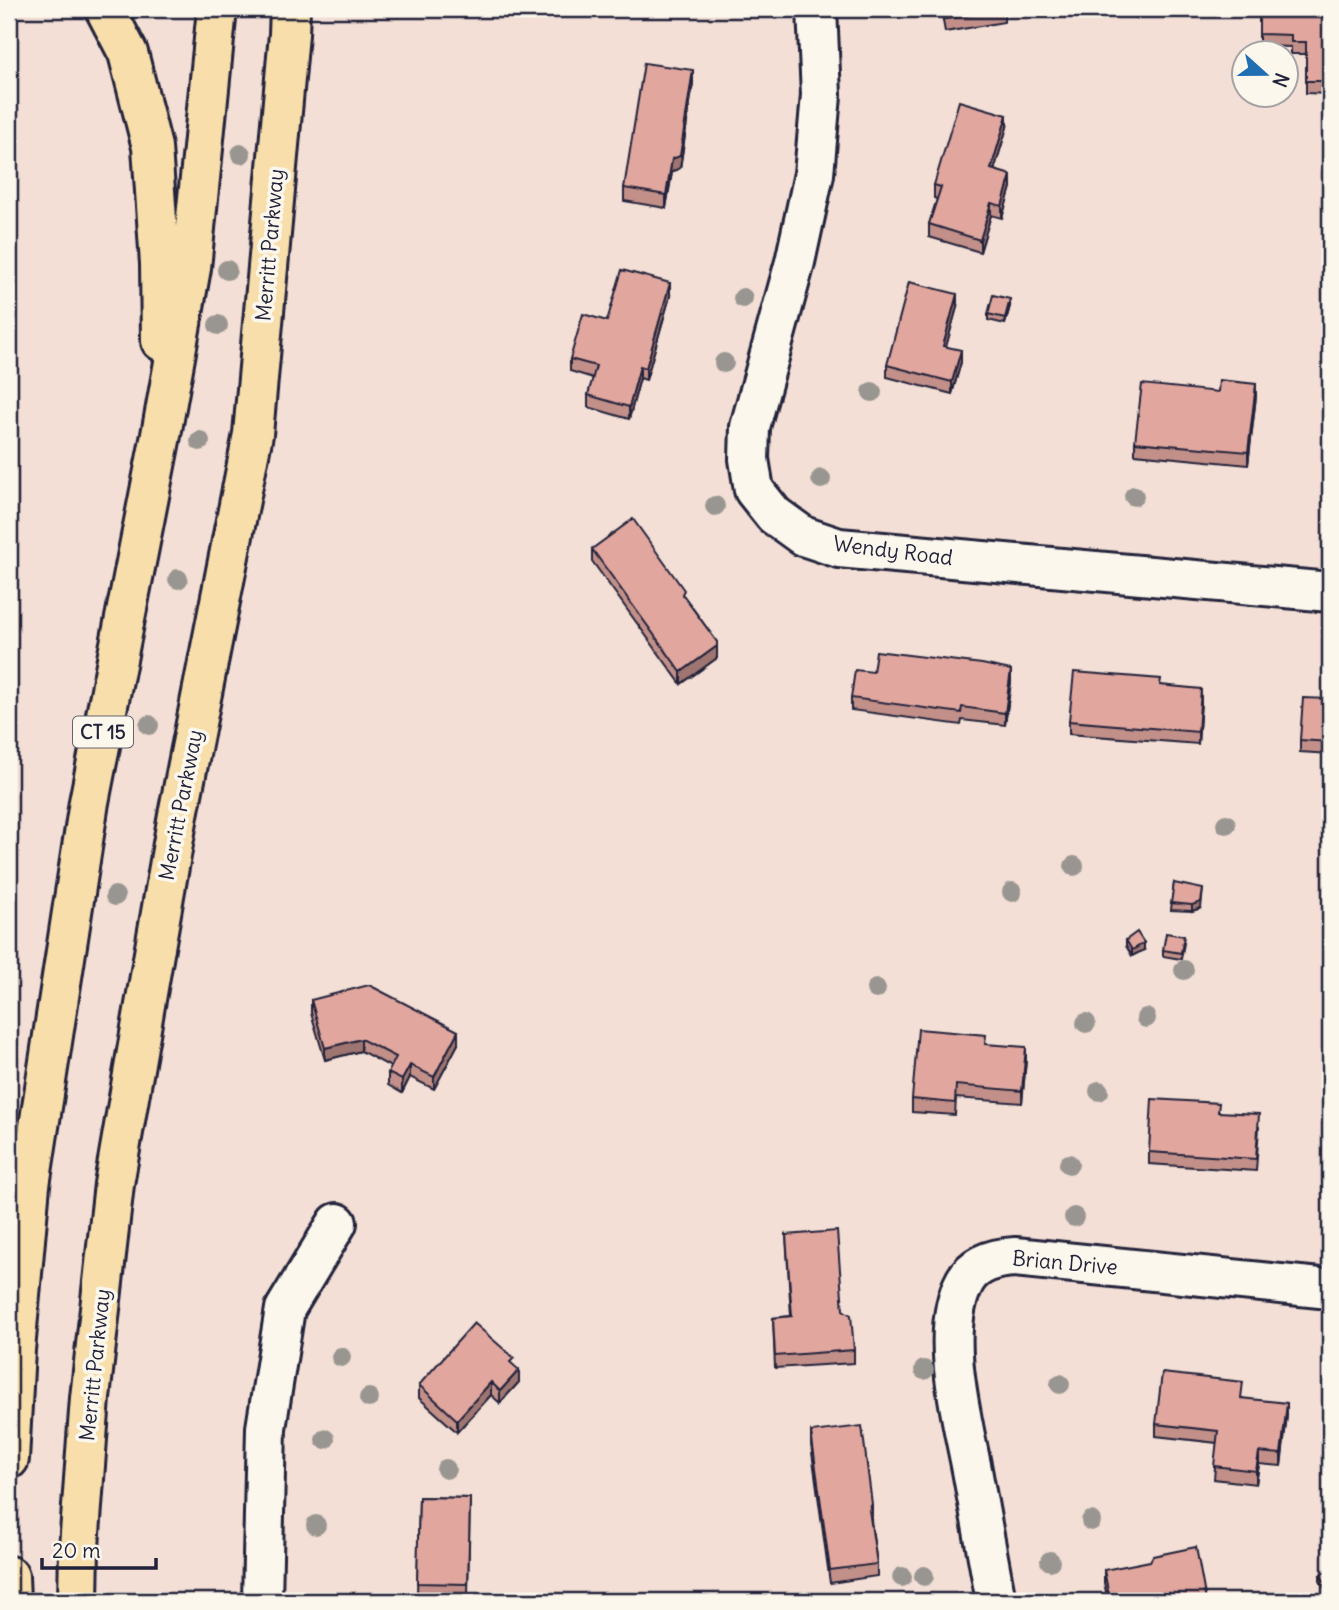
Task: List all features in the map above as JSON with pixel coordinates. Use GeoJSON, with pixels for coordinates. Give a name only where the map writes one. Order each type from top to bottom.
{"type":"FeatureCollection","features":[{"type":"Feature","properties":{"kind":"highway"},"geometry":{"type":"LineString","coordinates":[[105,9],[128,53],[152,148],[160,264],[161,435]]}},
{"type":"Feature","properties":{"kind":"highway","name":"CT 15"},"geometry":{"type":"LineString","coordinates":[[9,1458],[15,1350],[30,1185],[89,802],[191,268],[217,9]]}},
{"type":"Feature","properties":{"kind":"highway","name":"Merritt Parkway"},"geometry":{"type":"LineString","coordinates":[[78,1601],[79,1547],[90,1398],[114,1184],[178,815],[253,433],[290,9]]}},
{"type":"Feature","properties":{"kind":"highway"},"geometry":{"type":"LineString","coordinates":[[9,1576],[10,1601]]}},
{"type":"Feature","properties":{"kind":"street","name":"Wendy Road"},"geometry":{"type":"LineString","coordinates":[[817,9],[821,94],[814,174],[795,262],[750,426],[749,459],[754,490],[774,515],[803,536],[839,548],[1330,592]]}},
{"type":"Feature","properties":{"kind":"street"},"geometry":{"type":"LineString","coordinates":[[262,1601],[266,1428],[285,1309],[337,1223]]}},
{"type":"Feature","properties":{"kind":"street","name":"Brian Drive"},"geometry":{"type":"LineString","coordinates":[[996,1601],[955,1381],[952,1337],[954,1311],[965,1280],[980,1265],[999,1258],[1015,1257],[1330,1289]]}},
{"type":"Feature","properties":{"kind":"building"},"geometry":{"type":"Polygon","coordinates":[[[943,9],[1004,9],[1004,10],[945,19],[943,9]]]}},
{"type":"Feature","properties":{"kind":"building"},"geometry":{"type":"Polygon","coordinates":[[[1259,9],[1330,9],[1330,81],[1306,81],[1306,42],[1300,42],[1300,38],[1291,38],[1291,35],[1259,34],[1259,9]]]}},
{"type":"Feature","properties":{"kind":"building"},"geometry":{"type":"Polygon","coordinates":[[[644,63],[693,70],[680,156],[672,159],[666,195],[624,188],[644,63]]]}},
{"type":"Feature","properties":{"kind":"building"},"geometry":{"type":"Polygon","coordinates":[[[959,101],[1007,115],[991,169],[1011,175],[1002,206],[991,203],[980,240],[929,224],[941,187],[934,185],[959,101]]]}},
{"type":"Feature","properties":{"kind":"building"},"geometry":{"type":"Polygon","coordinates":[[[622,270],[670,283],[646,368],[640,366],[629,407],[588,395],[596,366],[570,359],[583,314],[607,321],[622,270]]]}},
{"type":"Feature","properties":{"kind":"building"},"geometry":{"type":"Polygon","coordinates":[[[909,282],[957,294],[943,346],[961,350],[952,382],[887,365],[909,282]]]}},
{"type":"Feature","properties":{"kind":"building"},"geometry":{"type":"Polygon","coordinates":[[[993,295],[1010,299],[1005,318],[988,314],[993,295]]]}},
{"type":"Feature","properties":{"kind":"building"},"geometry":{"type":"Polygon","coordinates":[[[1219,380],[1256,384],[1248,452],[1135,442],[1142,384],[1218,392],[1219,380]]]}},
{"type":"Feature","properties":{"kind":"building"},"geometry":{"type":"Polygon","coordinates":[[[633,519],[717,642],[717,646],[681,672],[592,549],[633,519]]]}},
{"type":"Feature","properties":{"kind":"building"},"geometry":{"type":"Polygon","coordinates":[[[876,651],[1011,670],[1005,713],[962,707],[961,713],[851,698],[855,670],[873,672],[876,651]]]}},
{"type":"Feature","properties":{"kind":"building"},"geometry":{"type":"Polygon","coordinates":[[[1074,672],[1161,679],[1160,685],[1201,689],[1198,732],[1069,721],[1074,672]]]}},
{"type":"Feature","properties":{"kind":"building"},"geometry":{"type":"Polygon","coordinates":[[[1303,698],[1330,699],[1330,742],[1300,740],[1303,698]]]}},
{"type":"Feature","properties":{"kind":"building"},"geometry":{"type":"Polygon","coordinates":[[[1174,883],[1203,889],[1201,902],[1192,905],[1171,903],[1174,883]]]}},
{"type":"Feature","properties":{"kind":"building"},"geometry":{"type":"Polygon","coordinates":[[[1137,932],[1144,943],[1132,950],[1126,940],[1137,932]]]}},
{"type":"Feature","properties":{"kind":"building"},"geometry":{"type":"Polygon","coordinates":[[[1166,933],[1184,936],[1181,953],[1163,950],[1166,933]]]}},
{"type":"Feature","properties":{"kind":"building"},"geometry":{"type":"Polygon","coordinates":[[[369,985],[458,1031],[434,1077],[410,1065],[402,1080],[388,1073],[396,1057],[361,1039],[325,1048],[311,1000],[369,985]]]}},
{"type":"Feature","properties":{"kind":"building"},"geometry":{"type":"Polygon","coordinates":[[[918,1029],[986,1035],[985,1044],[1026,1047],[1022,1091],[956,1085],[955,1103],[912,1099],[918,1029]]]}},
{"type":"Feature","properties":{"kind":"building"},"geometry":{"type":"Polygon","coordinates":[[[1152,1099],[1219,1103],[1218,1112],[1259,1114],[1256,1159],[1149,1152],[1152,1099]]]}},
{"type":"Feature","properties":{"kind":"building"},"geometry":{"type":"Polygon","coordinates":[[[837,1231],[843,1310],[851,1315],[854,1350],[775,1356],[773,1318],[792,1316],[786,1235],[837,1231]]]}},
{"type":"Feature","properties":{"kind":"building"},"geometry":{"type":"Polygon","coordinates":[[[474,1323],[514,1358],[510,1362],[519,1370],[500,1391],[491,1382],[457,1420],[419,1385],[474,1323]]]}},
{"type":"Feature","properties":{"kind":"building"},"geometry":{"type":"Polygon","coordinates":[[[1162,1373],[1243,1382],[1241,1398],[1287,1403],[1281,1454],[1259,1452],[1256,1471],[1214,1466],[1218,1431],[1156,1424],[1162,1373]]]}},
{"type":"Feature","properties":{"kind":"building"},"geometry":{"type":"Polygon","coordinates":[[[862,1426],[872,1504],[869,1510],[877,1564],[830,1570],[811,1432],[862,1426]]]}},
{"type":"Feature","properties":{"kind":"building"},"geometry":{"type":"Polygon","coordinates":[[[419,1497],[470,1498],[468,1584],[417,1583],[419,1497]]]}},
{"type":"Feature","properties":{"kind":"building"},"geometry":{"type":"Polygon","coordinates":[[[1196,1547],[1206,1601],[1110,1601],[1104,1570],[1150,1561],[1153,1556],[1196,1547]]]}},
{"type":"Feature","properties":{"kind":"building"},"geometry":{"type":"Polygon","coordinates":[[[1330,1568],[1330,1589],[1320,1575],[1330,1568]]]}}]}
